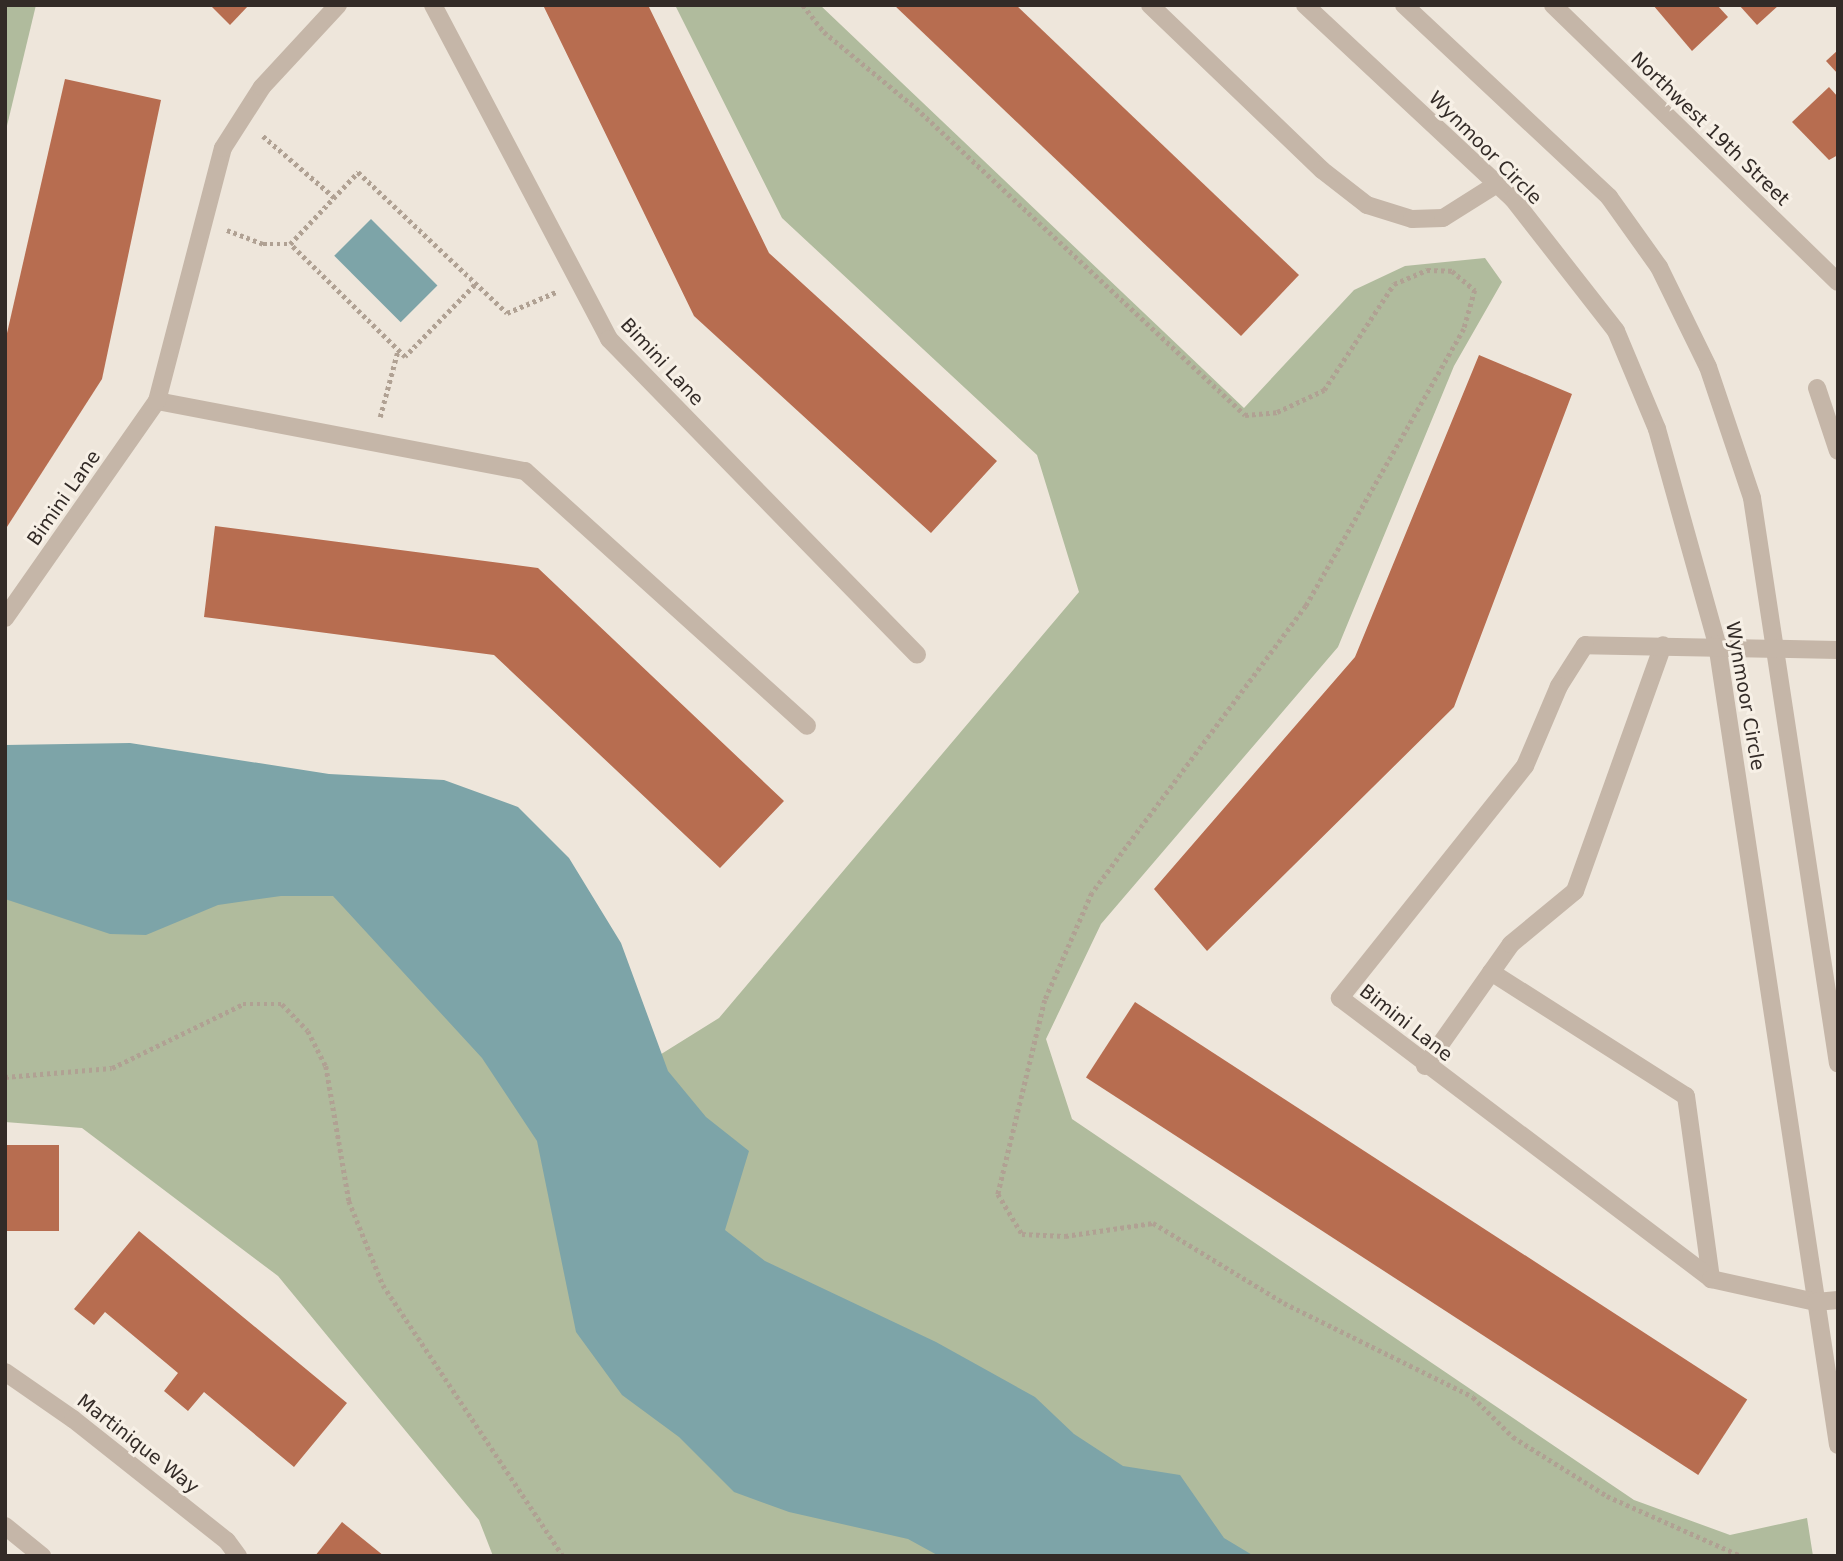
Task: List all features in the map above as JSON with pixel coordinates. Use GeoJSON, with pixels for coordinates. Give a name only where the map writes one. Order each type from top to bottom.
{"type":"FeatureCollection","features":[{"type":"Feature","properties":{"kind":"street","name":"Bimini Lane"},"geometry":{"type":"LineString","coordinates":[[5,618],[157,401],[223,148],[262,87],[338,5]]}},
{"type":"Feature","properties":{"kind":"street","name":"Bimini Lane"},"geometry":{"type":"LineString","coordinates":[[433,5],[608,340],[917,655]]}},
{"type":"Feature","properties":{"kind":"street"},"geometry":{"type":"LineString","coordinates":[[1150,5],[1322,170],[1367,205],[1412,219],[1443,218],[1497,184]]}},
{"type":"Feature","properties":{"kind":"street","name":"Wynmoor Circle"},"geometry":{"type":"LineString","coordinates":[[1305,5],[1497,184],[1616,331],[1657,429],[1717,644],[1838,1445]]}},
{"type":"Feature","properties":{"kind":"street","name":"Wynmoor Circle"},"geometry":{"type":"LineString","coordinates":[[1404,5],[1609,197],[1659,267],[1708,367],[1752,498],[1838,1064]]}},
{"type":"Feature","properties":{"kind":"street","name":"Northwest 19th Street"},"geometry":{"type":"LineString","coordinates":[[1553,5],[1838,282]]}},
{"type":"Feature","properties":{"kind":"street"},"geometry":{"type":"LineString","coordinates":[[1817,388],[1838,452]]}},
{"type":"Feature","properties":{"kind":"street"},"geometry":{"type":"LineString","coordinates":[[157,401],[525,471],[807,726]]}},
{"type":"Feature","properties":{"kind":"street","name":"Bimini Lane"},"geometry":{"type":"LineString","coordinates":[[1838,650],[1717,644],[1585,645],[1559,686],[1525,766],[1340,998],[1425,1066],[1711,1279],[1816,1302],[1838,1300]]}},
{"type":"Feature","properties":{"kind":"street"},"geometry":{"type":"LineString","coordinates":[[1425,1066],[1511,944],[1575,891],[1663,645]]}},
{"type":"Feature","properties":{"kind":"street"},"geometry":{"type":"LineString","coordinates":[[1491,972],[1686,1096],[1711,1279]]}},
{"type":"Feature","properties":{"kind":"street","name":"Martinique Way"},"geometry":{"type":"LineString","coordinates":[[5,1372],[83,1427],[228,1541],[238,1556]]}},
{"type":"Feature","properties":{"kind":"street"},"geometry":{"type":"LineString","coordinates":[[5,1526],[42,1556]]}},
{"type":"Feature","properties":{"kind":"path"},"geometry":{"type":"LineString","coordinates":[[803,5],[824,32],[916,108],[1245,415],[1277,412],[1324,390],[1394,284],[1427,270],[1452,271],[1475,290],[1464,329],[1306,606],[1092,894],[1045,1000],[998,1194],[1022,1234],[1065,1236],[1153,1223],[1284,1303],[1473,1397],[1513,1437],[1607,1496],[1741,1556]]}},
{"type":"Feature","properties":{"kind":"path"},"geometry":{"type":"LineString","coordinates":[[243,118],[334,197]]}},
{"type":"Feature","properties":{"kind":"path"},"geometry":{"type":"LineString","coordinates":[[290,244],[358,172],[475,285],[508,313],[579,283]]}},
{"type":"Feature","properties":{"kind":"path"},"geometry":{"type":"LineString","coordinates":[[204,221],[262,244],[290,244],[405,357],[475,285]]}},
{"type":"Feature","properties":{"kind":"path"},"geometry":{"type":"LineString","coordinates":[[376,443],[383,391],[398,350]]}},
{"type":"Feature","properties":{"kind":"path"},"geometry":{"type":"LineString","coordinates":[[5,1077],[112,1068],[243,1004],[282,1004],[308,1031],[326,1066],[349,1201],[383,1285],[563,1556]]}},
{"type":"Feature","properties":{"kind":"green space"},"geometry":{"type":"Polygon","coordinates":[[[5,5],[36,5],[5,134],[5,5]]]}},
{"type":"Feature","properties":{"kind":"green space"},"geometry":{"type":"Polygon","coordinates":[[[675,5],[820,5],[1244,408],[1354,290],[1405,266],[1485,258],[1502,282],[1454,366],[1338,647],[1101,924],[1046,1039],[1072,1119],[1634,1500],[1730,1535],[1807,1518],[1813,1556],[493,1556],[479,1520],[278,1276],[82,1128],[5,1122],[5,822],[369,813],[634,1071],[719,1018],[1079,592],[1037,455],[782,218],[675,5]]]}},
{"type":"Feature","properties":{"kind":"water"},"geometry":{"type":"Polygon","coordinates":[[[371,219],[437,285],[401,322],[334,256],[371,219]]]}},
{"type":"Feature","properties":{"kind":"water"},"geometry":{"type":"Polygon","coordinates":[[[130,743],[329,774],[444,780],[518,807],[569,858],[621,943],[668,1071],[706,1117],[749,1151],[725,1230],[765,1261],[936,1342],[1035,1397],[1074,1434],[1123,1466],[1180,1475],[1224,1538],[1254,1556],[939,1556],[908,1539],[789,1512],[734,1492],[679,1437],[622,1395],[576,1332],[537,1141],[482,1058],[333,896],[281,896],[218,905],[146,935],[110,934],[5,899],[5,745],[130,743]]]}},
{"type":"Feature","properties":{"kind":"building"},"geometry":{"type":"Polygon","coordinates":[[[210,5],[249,5],[230,25],[210,5]]]}},
{"type":"Feature","properties":{"kind":"building"},"geometry":{"type":"Polygon","coordinates":[[[543,5],[648,5],[769,253],[997,461],[931,533],[694,316],[543,5]]]}},
{"type":"Feature","properties":{"kind":"building"},"geometry":{"type":"Polygon","coordinates":[[[894,5],[1016,5],[1299,275],[1241,336],[894,5]]]}},
{"type":"Feature","properties":{"kind":"building"},"geometry":{"type":"Polygon","coordinates":[[[1653,5],[1717,5],[1728,17],[1692,51],[1653,5]]]}},
{"type":"Feature","properties":{"kind":"building"},"geometry":{"type":"Polygon","coordinates":[[[1739,5],[1779,5],[1757,25],[1739,5]]]}},
{"type":"Feature","properties":{"kind":"building"},"geometry":{"type":"Polygon","coordinates":[[[1838,50],[1838,74],[1826,61],[1838,50]]]}},
{"type":"Feature","properties":{"kind":"building"},"geometry":{"type":"Polygon","coordinates":[[[65,79],[161,100],[102,379],[5,530],[5,342],[65,79]]]}},
{"type":"Feature","properties":{"kind":"building"},"geometry":{"type":"Polygon","coordinates":[[[1829,87],[1838,97],[1838,155],[1829,160],[1792,122],[1829,87]]]}},
{"type":"Feature","properties":{"kind":"building"},"geometry":{"type":"Polygon","coordinates":[[[1479,355],[1572,394],[1454,707],[1207,951],[1154,889],[1355,657],[1479,355]]]}},
{"type":"Feature","properties":{"kind":"building"},"geometry":{"type":"Polygon","coordinates":[[[215,526],[538,568],[784,801],[720,868],[494,655],[204,617],[215,526]]]}},
{"type":"Feature","properties":{"kind":"building"},"geometry":{"type":"Polygon","coordinates":[[[1135,1002],[1747,1400],[1698,1475],[1086,1077],[1135,1002]]]}},
{"type":"Feature","properties":{"kind":"building"},"geometry":{"type":"Polygon","coordinates":[[[5,1145],[59,1145],[59,1231],[5,1231],[5,1145]]]}},
{"type":"Feature","properties":{"kind":"building"},"geometry":{"type":"Polygon","coordinates":[[[139,1231],[347,1403],[294,1467],[204,1392],[188,1411],[164,1391],[178,1373],[105,1312],[94,1325],[74,1309],[139,1231]]]}},
{"type":"Feature","properties":{"kind":"building"},"geometry":{"type":"Polygon","coordinates":[[[342,1522],[384,1556],[315,1556],[342,1522]]]}}]}
